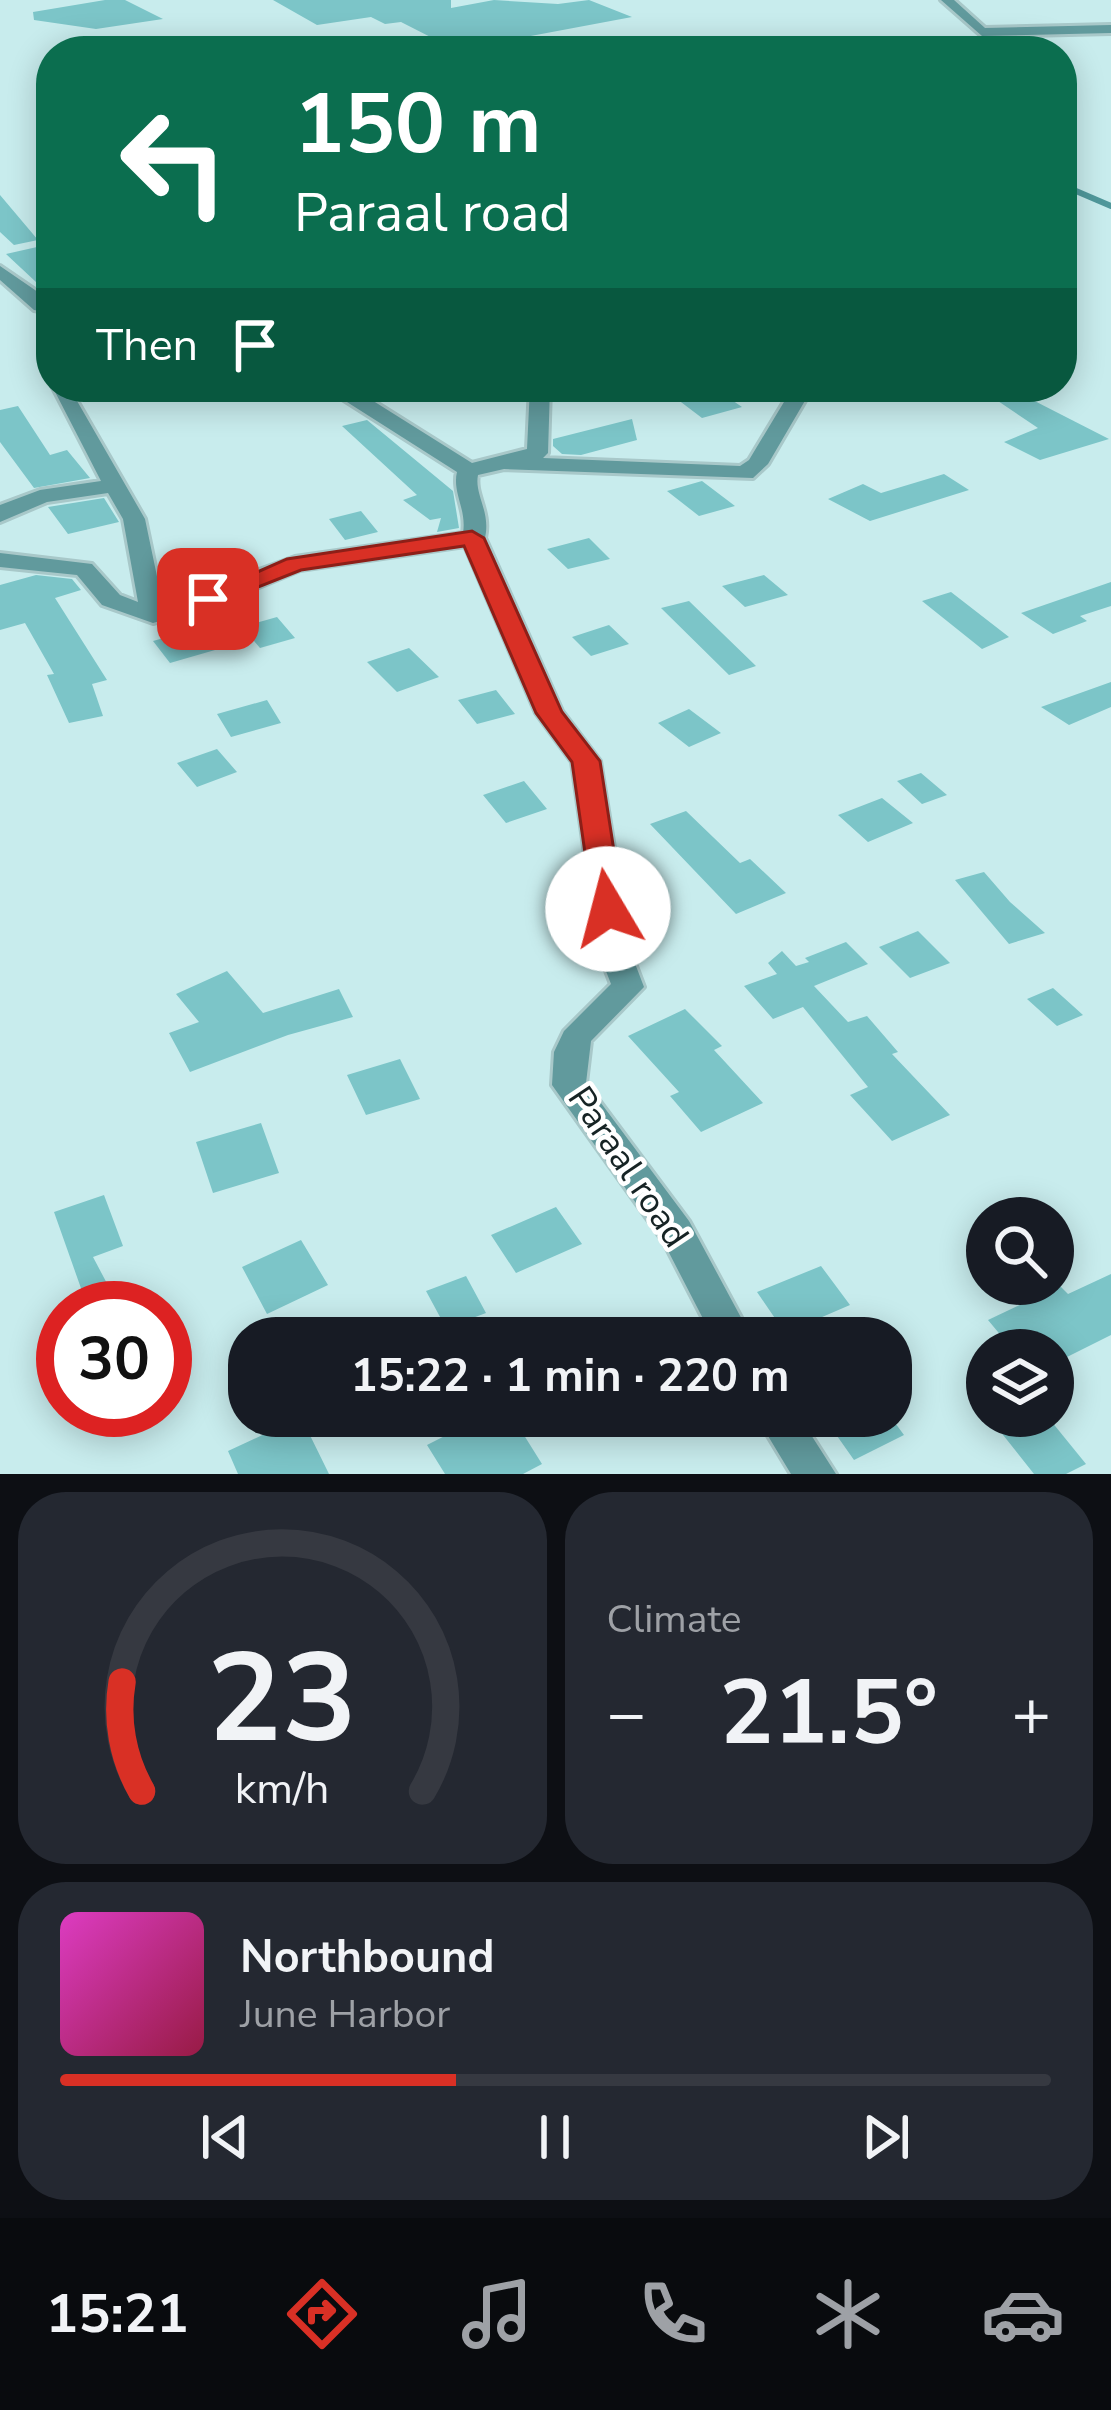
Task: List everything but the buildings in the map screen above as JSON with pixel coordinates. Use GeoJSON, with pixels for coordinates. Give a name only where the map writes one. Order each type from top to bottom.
{"type":"FeatureCollection","features":[{"type":"Feature","properties":{"kind":"street"},"geometry":{"type":"LineString","coordinates":[[946,0],[982,32],[1013,35],[1111,29]]}},
{"type":"Feature","properties":{"kind":"street"},"geometry":{"type":"LineString","coordinates":[[1071,13],[1088,29]]}},
{"type":"Feature","properties":{"kind":"street"},"geometry":{"type":"LineString","coordinates":[[0,271],[36,302]]}},
{"type":"Feature","properties":{"kind":"street"},"geometry":{"type":"LineString","coordinates":[[68,402],[134,519],[153,616]]}},
{"type":"Feature","properties":{"kind":"street"},"geometry":{"type":"LineString","coordinates":[[361,402],[468,470],[538,453],[540,402]]}},
{"type":"Feature","properties":{"kind":"street"},"geometry":{"type":"LineString","coordinates":[[504,463],[745,473],[758,464],[794,402]]}},
{"type":"Feature","properties":{"kind":"street"},"geometry":{"type":"LineString","coordinates":[[0,560],[84,569],[111,600],[153,616],[296,564],[472,538],[478,524],[475,502],[465,484],[468,470]]}},
{"type":"Feature","properties":{"kind":"street"},"geometry":{"type":"LineString","coordinates":[[0,515],[13,506],[64,492],[116,486]]}},
{"type":"Feature","properties":{"kind":"street","name":"Paraal road"},"geometry":{"type":"LineString","coordinates":[[472,538],[549,713],[586,761],[594,793],[615,953],[628,987],[574,1036],[566,1057],[568,1085],[676,1231],[722,1317]]}},
{"type":"Feature","properties":{"kind":"street"},"geometry":{"type":"LineString","coordinates":[[790,1437],[814,1474]]}},
{"type":"Feature","properties":{"kind":"waterway"},"geometry":{"type":"LineString","coordinates":[[1077,191],[1111,206]]}},
{"type":"Feature","properties":{"kind":"route"},"geometry":{"type":"LineString","coordinates":[[208,599],[296,564],[472,538],[549,713],[586,761],[608,909]]}}]}
